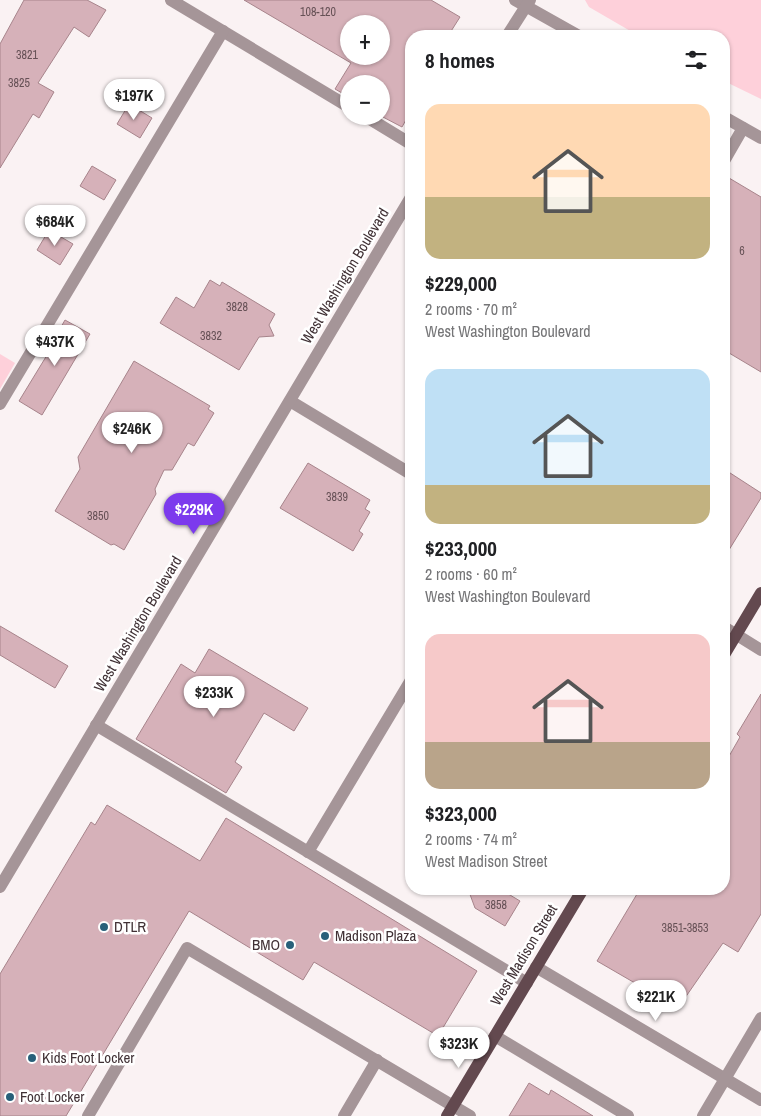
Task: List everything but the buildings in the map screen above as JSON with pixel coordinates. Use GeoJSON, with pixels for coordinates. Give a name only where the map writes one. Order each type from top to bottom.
{"type":"FeatureCollection","features":[{"type":"Feature","properties":{"kind":"main road"},"geometry":{"type":"LineString","coordinates":[[730,645],[761,593]]}},
{"type":"Feature","properties":{"kind":"main road","name":"West Madison Street"},"geometry":{"type":"LineString","coordinates":[[450,1111],[579,895]]}},
{"type":"Feature","properties":{"kind":"street"},"geometry":{"type":"LineString","coordinates":[[170,0],[340,101]]}},
{"type":"Feature","properties":{"kind":"street"},"geometry":{"type":"LineString","coordinates":[[510,30],[524,2],[569,30]]}},
{"type":"Feature","properties":{"kind":"street"},"geometry":{"type":"LineString","coordinates":[[0,404],[223,31]]}},
{"type":"Feature","properties":{"kind":"street"},"geometry":{"type":"LineString","coordinates":[[730,120],[761,138]]}},
{"type":"Feature","properties":{"kind":"street"},"geometry":{"type":"LineString","coordinates":[[380,125],[405,140]]}},
{"type":"Feature","properties":{"kind":"street"},"geometry":{"type":"LineString","coordinates":[[730,151],[744,128]]}},
{"type":"Feature","properties":{"kind":"street","name":"West Washington Boulevard"},"geometry":{"type":"LineString","coordinates":[[0,887],[405,207]]}},
{"type":"Feature","properties":{"kind":"street"},"geometry":{"type":"LineString","coordinates":[[290,401],[405,470]]}},
{"type":"Feature","properties":{"kind":"street"},"geometry":{"type":"LineString","coordinates":[[730,631],[761,650]]}},
{"type":"Feature","properties":{"kind":"street"},"geometry":{"type":"LineString","coordinates":[[308,852],[405,690]]}},
{"type":"Feature","properties":{"kind":"street"},"geometry":{"type":"LineString","coordinates":[[96,725],[527,983]]}},
{"type":"Feature","properties":{"kind":"street"},"geometry":{"type":"LineString","coordinates":[[88,1116],[187,948],[377,1060],[450,1111],[470,1116]]}},
{"type":"Feature","properties":{"kind":"street"},"geometry":{"type":"LineString","coordinates":[[536,967],[761,1100]]}},
{"type":"Feature","properties":{"kind":"street"},"geometry":{"type":"LineString","coordinates":[[703,1116],[761,1018]]}},
{"type":"Feature","properties":{"kind":"street"},"geometry":{"type":"LineString","coordinates":[[496,1036],[628,1116]]}},
{"type":"Feature","properties":{"kind":"street"},"geometry":{"type":"LineString","coordinates":[[344,1116],[377,1060]]}},
{"type":"Feature","properties":{"kind":"shaded area"},"geometry":{"type":"Polygon","coordinates":[[[585,0],[761,0],[761,99],[730,84],[730,30],[629,30],[589,7],[585,0]]]}},
{"type":"Feature","properties":{"kind":"shaded area"},"geometry":{"type":"Polygon","coordinates":[[[0,354],[15,363],[0,389],[0,354]]]}},
{"type":"Feature","properties":{"kind":"place","name":"DTLR"},"geometry":{"type":"Point","coordinates":[104,927]}},
{"type":"Feature","properties":{"kind":"place","name":"Madison Plaza"},"geometry":{"type":"Point","coordinates":[325,936]}},
{"type":"Feature","properties":{"kind":"place","name":"BMO"},"geometry":{"type":"Point","coordinates":[290,945]}},
{"type":"Feature","properties":{"kind":"place","name":"Kids Foot Locker"},"geometry":{"type":"Point","coordinates":[32,1058]}},
{"type":"Feature","properties":{"kind":"place","name":"Foot Locker"},"geometry":{"type":"Point","coordinates":[10,1097]}}]}
